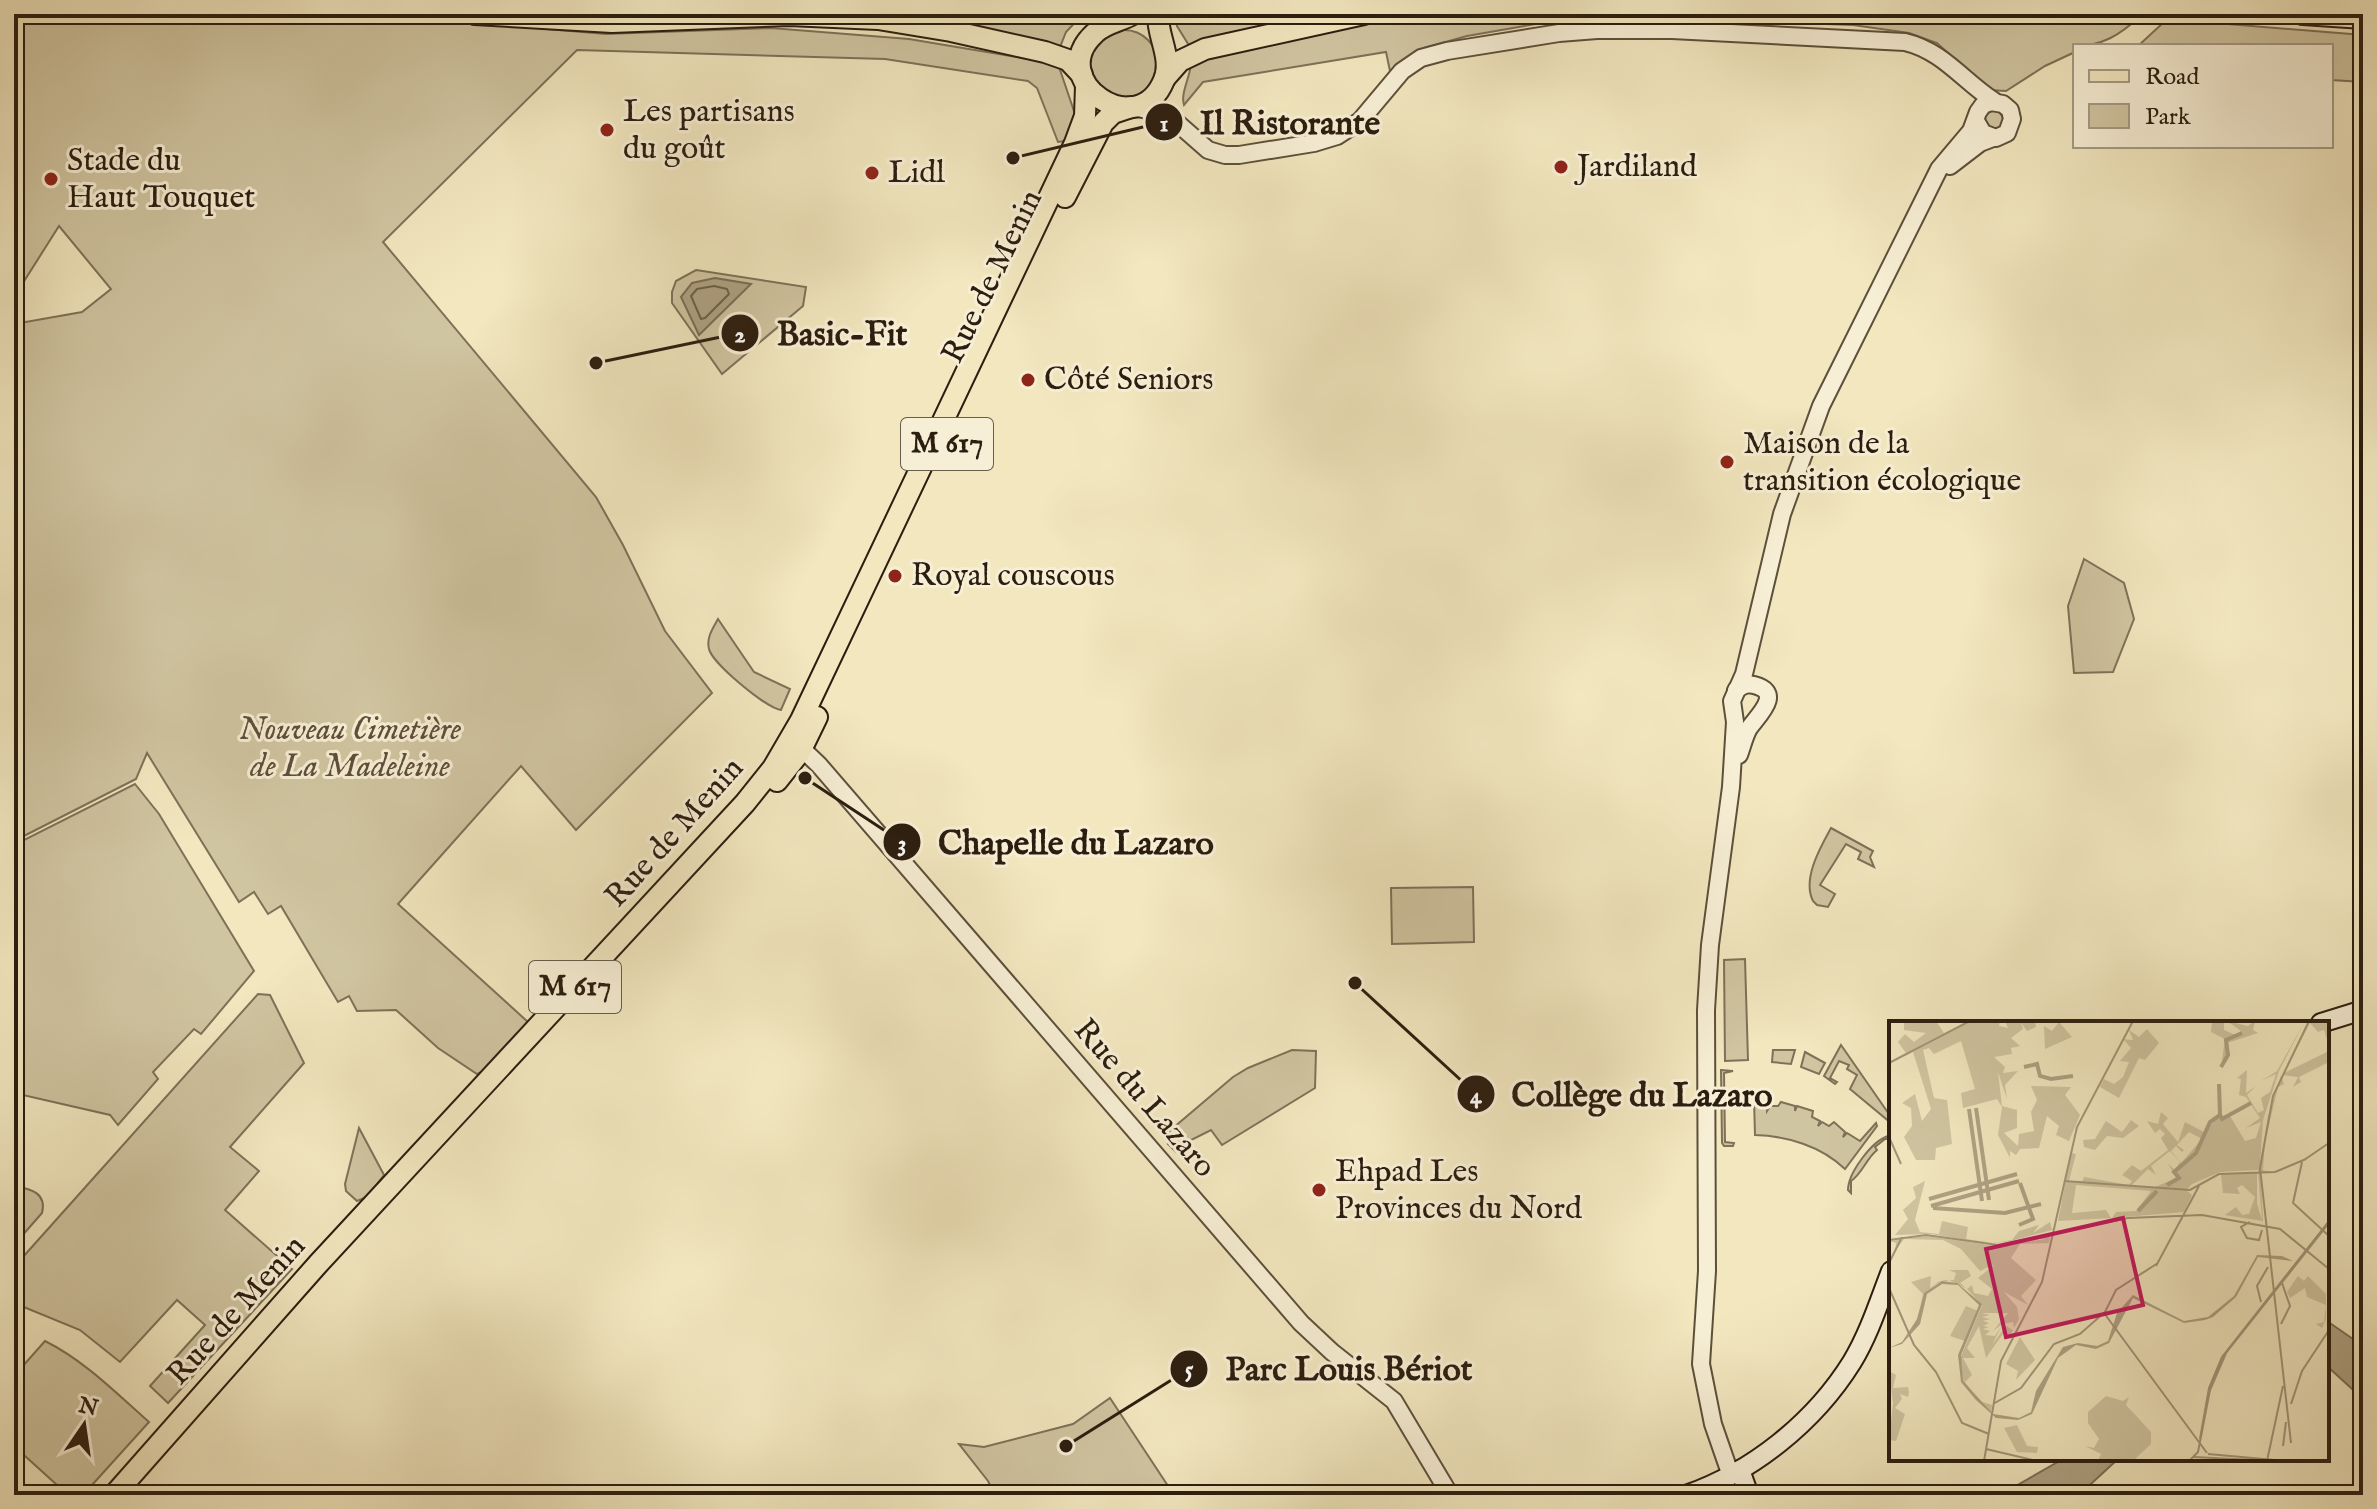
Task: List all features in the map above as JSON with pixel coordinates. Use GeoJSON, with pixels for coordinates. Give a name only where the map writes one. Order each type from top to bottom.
{"type":"FeatureCollection","features":[{"type":"Feature","properties":{"kind":"main road"},"geometry":{"type":"LineString","coordinates":[[475,14],[626,22],[789,15],[878,19],[1045,52],[1068,60],[1094,95],[1109,105],[1131,107],[1150,99],[1180,61],[1205,49],[1364,14]]}},
{"type":"Feature","properties":{"kind":"main road"},"geometry":{"type":"LineString","coordinates":[[1084,80],[1081,57],[1088,40],[1096,31],[1133,14]]}},
{"type":"Feature","properties":{"kind":"main road"},"geometry":{"type":"LineString","coordinates":[[1158,14],[1167,62],[1165,78]]}},
{"type":"Feature","properties":{"kind":"main road"},"geometry":{"type":"LineString","coordinates":[[2303,14],[2363,18]]}},
{"type":"Feature","properties":{"kind":"main road"},"geometry":{"type":"LineString","coordinates":[[1112,23],[1130,22],[1147,28],[1163,47]]}},
{"type":"Feature","properties":{"kind":"main road","name":"Rue de Menin"},"geometry":{"type":"LineString","coordinates":[[921,484],[1075,143],[1085,116],[1084,80]]}},
{"type":"Feature","properties":{"kind":"main road","name":"Rue de Menin"},"geometry":{"type":"LineString","coordinates":[[128,1495],[347,1250],[733,832],[797,743],[921,484],[1094,138],[1108,117],[1131,107]]}},
{"type":"Feature","properties":{"kind":"main road","name":"Rue de Menin"},"geometry":{"type":"LineString","coordinates":[[114,1495],[318,1264],[797,743]]}},
{"type":"Feature","properties":{"kind":"main road"},"geometry":{"type":"LineString","coordinates":[[2327,1021],[2363,1010]]}},
{"type":"Feature","properties":{"kind":"main road"},"geometry":{"type":"LineString","coordinates":[[1686,1495],[1710,1491],[1786,1437],[1832,1390],[1865,1338],[1889,1276]]}},
{"type":"Feature","properties":{"kind":"main road"},"geometry":{"type":"LineString","coordinates":[[1735,1473],[1749,1495]]}},
{"type":"Feature","properties":{"kind":"street"},"geometry":{"type":"LineString","coordinates":[[1131,107],[1161,112],[1176,120],[1203,147],[1225,155],[1323,141],[1337,136],[1360,121],[1397,75],[1421,58],[1447,51],[1569,32],[1660,29],[1889,40],[1924,48],[1994,101],[2006,105],[2012,119],[2007,133],[1980,143],[1952,164],[1930,188]]}},
{"type":"Feature","properties":{"kind":"street"},"geometry":{"type":"LineString","coordinates":[[1954,68],[1966,86],[1981,132],[1993,138]]}},
{"type":"Feature","properties":{"kind":"street"},"geometry":{"type":"LineString","coordinates":[[1165,78],[1169,100],[1187,131]]}},
{"type":"Feature","properties":{"kind":"street"},"geometry":{"type":"LineString","coordinates":[[1735,1473],[1713,1424],[1701,1364],[1707,1271],[1707,979],[1731,787],[1735,730],[1732,701],[1744,674],[1782,514],[1811,430],[1942,165],[1983,105],[1994,101]]}},
{"type":"Feature","properties":{"kind":"street"},"geometry":{"type":"LineString","coordinates":[[1731,787],[1745,735],[1767,704],[1760,687],[1754,654],[1757,615]]}},
{"type":"Feature","properties":{"kind":"street"},"geometry":{"type":"LineString","coordinates":[[1736,690],[1747,684],[1760,687]]}},
{"type":"Feature","properties":{"kind":"street"},"geometry":{"type":"LineString","coordinates":[[1734,710],[1743,718],[1759,717]]}},
{"type":"Feature","properties":{"kind":"street","name":"Rue du Lazaro"},"geometry":{"type":"LineString","coordinates":[[797,743],[1294,1316],[1338,1357],[1394,1401],[1450,1495]]}},
{"type":"Feature","properties":{"kind":"green space","name":"Nouveau Cimetière de La Madeleine"},"geometry":{"type":"Polygon","coordinates":[[[14,14],[366,14],[606,34],[771,28],[909,39],[1058,64],[1076,117],[1065,141],[1058,142],[1037,88],[1028,81],[885,59],[577,50],[383,242],[596,497],[665,631],[712,693],[576,830],[521,766],[398,904],[528,1022],[486,1070],[477,1074],[438,1048],[396,1010],[357,1011],[349,996],[338,1002],[281,906],[268,914],[254,892],[239,902],[147,753],[136,779],[14,841],[14,324],[82,312],[111,289],[59,226],[21,286],[14,287],[14,14]]]}},
{"type":"Feature","properties":{"kind":"green space"},"geometry":{"type":"Polygon","coordinates":[[[914,14],[1083,14],[1066,32],[1060,47],[914,14]]]}},
{"type":"Feature","properties":{"kind":"green space"},"geometry":{"type":"Polygon","coordinates":[[[1174,14],[1331,14],[1190,47],[1177,26],[1174,14]]]}},
{"type":"Feature","properties":{"kind":"green space"},"geometry":{"type":"Polygon","coordinates":[[[1405,14],[2078,14],[2139,17],[2110,38],[2094,44],[2073,44],[2073,53],[2045,66],[2006,91],[1989,90],[1937,43],[1909,33],[1853,25],[1668,18],[1559,20],[1467,36],[1424,48],[1390,71],[1386,52],[1203,82],[1184,105],[1183,95],[1191,62],[1205,56],[1405,14]]]}},
{"type":"Feature","properties":{"kind":"green space"},"geometry":{"type":"Polygon","coordinates":[[[2191,21],[2363,35],[2363,82],[2333,80],[2333,44],[2140,44],[2164,22],[2191,21]]]}},
{"type":"Feature","properties":{"kind":"green space"},"geometry":{"type":"Polygon","coordinates":[[[1124,30],[1148,40],[1158,64],[1148,88],[1124,98],[1100,88],[1090,64],[1100,40],[1124,30]]]}},
{"type":"Feature","properties":{"kind":"green space"},"geometry":{"type":"Polygon","coordinates":[[[1994,111],[2003,120],[1994,129],[1985,120],[1994,111]]]}},
{"type":"Feature","properties":{"kind":"green space"},"geometry":{"type":"Polygon","coordinates":[[[696,270],[806,287],[803,306],[722,374],[672,303],[676,281],[696,270]]]}},
{"type":"Feature","properties":{"kind":"green space"},"geometry":{"type":"Polygon","coordinates":[[[2084,559],[2124,583],[2134,619],[2113,672],[2074,673],[2068,606],[2084,559]]]}},
{"type":"Feature","properties":{"kind":"green space"},"geometry":{"type":"Polygon","coordinates":[[[718,619],[754,672],[790,689],[781,710],[752,694],[712,656],[708,641],[718,619]]]}},
{"type":"Feature","properties":{"kind":"green space"},"geometry":{"type":"Polygon","coordinates":[[[135,784],[159,814],[254,971],[201,1034],[194,1029],[153,1072],[158,1079],[118,1125],[110,1115],[14,1093],[14,845],[135,784]]]}},
{"type":"Feature","properties":{"kind":"green space"},"geometry":{"type":"Polygon","coordinates":[[[1831,828],[1873,851],[1870,857],[1874,867],[1858,859],[1861,852],[1846,844],[1820,885],[1835,894],[1828,907],[1813,901],[1810,883],[1814,864],[1831,828]]]}},
{"type":"Feature","properties":{"kind":"green space"},"geometry":{"type":"Polygon","coordinates":[[[1473,887],[1474,942],[1392,944],[1391,888],[1473,887]]]}},
{"type":"Feature","properties":{"kind":"green space"},"geometry":{"type":"Polygon","coordinates":[[[1745,959],[1748,1060],[1725,1061],[1724,960],[1745,959]]]}},
{"type":"Feature","properties":{"kind":"green space"},"geometry":{"type":"Polygon","coordinates":[[[258,994],[270,995],[304,1063],[230,1147],[259,1171],[225,1210],[292,1269],[168,1403],[150,1386],[205,1325],[177,1300],[120,1362],[80,1330],[14,1303],[14,1267],[258,994]]]}},
{"type":"Feature","properties":{"kind":"green space"},"geometry":{"type":"Polygon","coordinates":[[[1841,1045],[1889,1114],[1889,1121],[1850,1089],[1857,1075],[1847,1069],[1849,1065],[1839,1061],[1830,1078],[1837,1082],[1835,1084],[1824,1076],[1841,1045]]]}},
{"type":"Feature","properties":{"kind":"green space"},"geometry":{"type":"Polygon","coordinates":[[[1292,1050],[1316,1051],[1315,1088],[1222,1145],[1211,1130],[1176,1152],[1168,1144],[1171,1141],[1166,1134],[1233,1077],[1292,1050]]]}},
{"type":"Feature","properties":{"kind":"green space"},"geometry":{"type":"Polygon","coordinates":[[[1773,1050],[1795,1050],[1791,1064],[1772,1062],[1773,1050]]]}},
{"type":"Feature","properties":{"kind":"green space"},"geometry":{"type":"Polygon","coordinates":[[[1805,1052],[1825,1063],[1819,1074],[1801,1067],[1805,1052]]]}},
{"type":"Feature","properties":{"kind":"green space"},"geometry":{"type":"Polygon","coordinates":[[[1721,1070],[1733,1071],[1724,1073],[1725,1142],[1734,1143],[1733,1146],[1722,1143],[1721,1070]]]}},
{"type":"Feature","properties":{"kind":"green space"},"geometry":{"type":"Polygon","coordinates":[[[1754,1099],[1759,1105],[1767,1106],[1767,1111],[1770,1106],[1778,1106],[1781,1102],[1795,1106],[1795,1111],[1797,1106],[1813,1111],[1812,1117],[1820,1121],[1818,1126],[1822,1122],[1829,1126],[1834,1122],[1845,1132],[1843,1137],[1847,1133],[1860,1141],[1876,1123],[1877,1126],[1845,1169],[1825,1154],[1803,1144],[1755,1135],[1754,1099]]]}},
{"type":"Feature","properties":{"kind":"green space"},"geometry":{"type":"Polygon","coordinates":[[[359,1128],[384,1175],[367,1197],[357,1201],[346,1191],[345,1184],[359,1128]]]}},
{"type":"Feature","properties":{"kind":"green space"},"geometry":{"type":"Polygon","coordinates":[[[1889,1137],[1875,1147],[1877,1150],[1851,1181],[1851,1193],[1849,1183],[1856,1167],[1882,1139],[1889,1137]]]}},
{"type":"Feature","properties":{"kind":"green space"},"geometry":{"type":"Polygon","coordinates":[[[15,1186],[36,1193],[43,1206],[42,1213],[14,1245],[15,1186]]]}},
{"type":"Feature","properties":{"kind":"green space"},"geometry":{"type":"Polygon","coordinates":[[[45,1341],[87,1368],[149,1422],[83,1495],[68,1495],[14,1446],[14,1376],[45,1341]]]}},
{"type":"Feature","properties":{"kind":"green space"},"geometry":{"type":"Polygon","coordinates":[[[1110,1398],[1174,1495],[995,1495],[959,1444],[984,1447],[1073,1424],[1110,1398]]]}},
{"type":"Feature","properties":{"kind":"water"},"geometry":{"type":"Polygon","coordinates":[[[715,278],[751,284],[699,335],[681,297],[692,283],[715,278]]]}},
{"type":"Feature","properties":{"kind":"water"},"geometry":{"type":"Polygon","coordinates":[[[2329,1322],[2363,1346],[2363,1399],[2329,1368],[2329,1322]]]}},
{"type":"Feature","properties":{"kind":"water"},"geometry":{"type":"Polygon","coordinates":[[[2060,1461],[2116,1461],[2079,1495],[2000,1495],[2060,1461]]]}},
{"type":"Feature","properties":{"kind":"place","name":"Les partisans du goût"},"geometry":{"type":"Point","coordinates":[607,130]}},
{"type":"Feature","properties":{"kind":"place","name":"Il Ristorante"},"geometry":{"type":"Point","coordinates":[1013,158]}},
{"type":"Feature","properties":{"kind":"place","name":"Jardiland"},"geometry":{"type":"Point","coordinates":[1561,167]}},
{"type":"Feature","properties":{"kind":"place","name":"Lidl"},"geometry":{"type":"Point","coordinates":[872,173]}},
{"type":"Feature","properties":{"kind":"place","name":"Stade du Haut Touquet"},"geometry":{"type":"Point","coordinates":[51,179]}},
{"type":"Feature","properties":{"kind":"place","name":"Basic-Fit"},"geometry":{"type":"Point","coordinates":[596,363]}},
{"type":"Feature","properties":{"kind":"place","name":"Côté Seniors"},"geometry":{"type":"Point","coordinates":[1028,380]}},
{"type":"Feature","properties":{"kind":"place","name":"Maison de la transition écologique"},"geometry":{"type":"Point","coordinates":[1727,462]}},
{"type":"Feature","properties":{"kind":"place","name":"Royal couscous"},"geometry":{"type":"Point","coordinates":[895,576]}},
{"type":"Feature","properties":{"kind":"place","name":"Chapelle du Lazaro"},"geometry":{"type":"Point","coordinates":[805,778]}},
{"type":"Feature","properties":{"kind":"place","name":"Collège du Lazaro"},"geometry":{"type":"Point","coordinates":[1355,983]}},
{"type":"Feature","properties":{"kind":"place","name":"Ehpad Les Provinces du Nord"},"geometry":{"type":"Point","coordinates":[1319,1190]}},
{"type":"Feature","properties":{"kind":"place","name":"Parc Louis Bériot"},"geometry":{"type":"Point","coordinates":[1066,1446]}}]}
